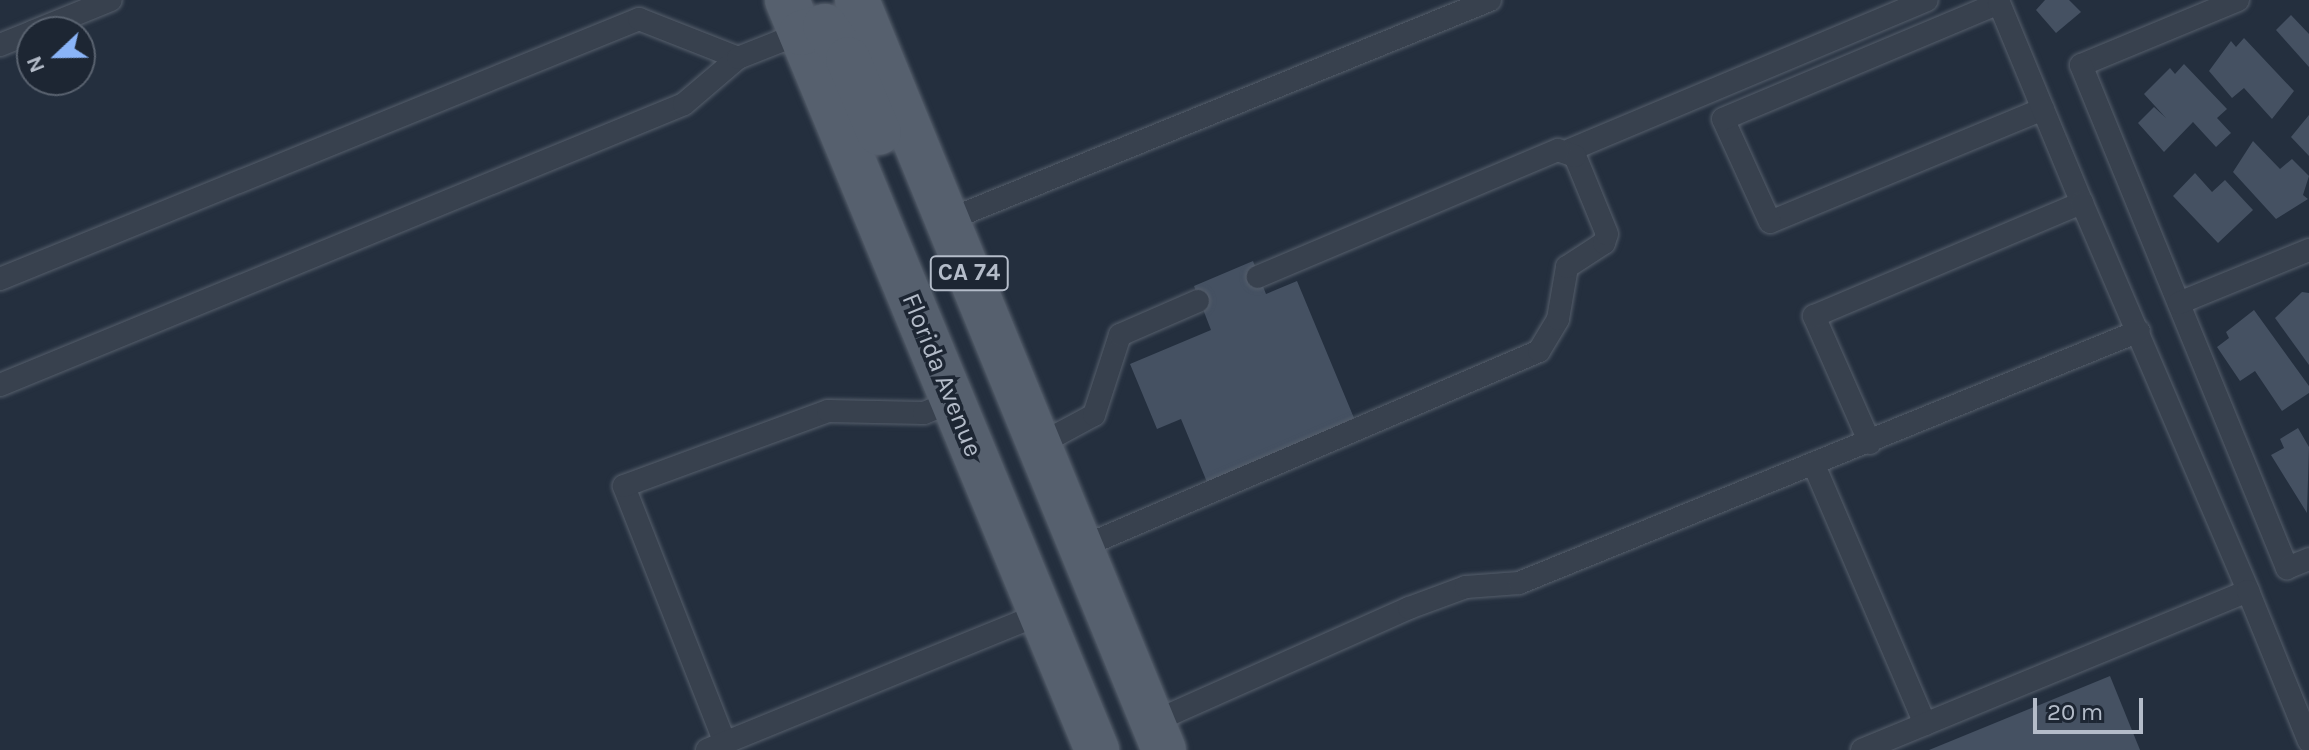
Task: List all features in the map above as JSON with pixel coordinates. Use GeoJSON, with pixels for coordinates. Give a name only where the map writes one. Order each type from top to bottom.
{"type":"FeatureCollection","features":[{"type":"Feature","properties":{"kind":"main road","name":"CA 74"},"geometry":{"type":"LineString","coordinates":[[857,0],[1159,736]]}},
{"type":"Feature","properties":{"kind":"main road","name":"Florida Avenue"},"geometry":{"type":"LineString","coordinates":[[794,16],[1097,750]]}},
{"type":"Feature","properties":{"kind":"main road"},"geometry":{"type":"LineString","coordinates":[[794,16],[825,26],[848,59],[1001,417],[1082,547]]}},
{"type":"Feature","properties":{"kind":"lane"},"geometry":{"type":"LineString","coordinates":[[72,16],[111,0]]}},
{"type":"Feature","properties":{"kind":"lane"},"geometry":{"type":"LineString","coordinates":[[948,220],[1490,0]]}},
{"type":"Feature","properties":{"kind":"lane"},"geometry":{"type":"LineString","coordinates":[[1258,277],[1545,154],[1570,150],[1927,0]]}},
{"type":"Feature","properties":{"kind":"lane"},"geometry":{"type":"LineString","coordinates":[[2238,0],[2081,65],[2287,568],[2309,559]]}},
{"type":"Feature","properties":{"kind":"lane"},"geometry":{"type":"LineString","coordinates":[[2043,109],[1770,222],[1723,119],[1999,1],[2309,741]]}},
{"type":"Feature","properties":{"kind":"lane"},"geometry":{"type":"LineString","coordinates":[[0,385],[684,104],[794,16]]}},
{"type":"Feature","properties":{"kind":"lane"},"geometry":{"type":"LineString","coordinates":[[0,279],[639,19],[738,58]]}},
{"type":"Feature","properties":{"kind":"lane"},"geometry":{"type":"LineString","coordinates":[[1082,547],[1539,351],[1558,319],[1567,267],[1604,243],[1607,234],[1570,150]]}},
{"type":"Feature","properties":{"kind":"lane"},"geometry":{"type":"LineString","coordinates":[[1870,443],[1814,316],[2082,203]]}},
{"type":"Feature","properties":{"kind":"lane"},"geometry":{"type":"LineString","coordinates":[[2179,303],[2309,250]]}},
{"type":"Feature","properties":{"kind":"lane"},"geometry":{"type":"LineString","coordinates":[[1040,444],[1094,415],[1120,335],[1198,301]]}},
{"type":"Feature","properties":{"kind":"lane"},"geometry":{"type":"LineString","coordinates":[[1159,736],[1409,608],[1466,587],[1519,583],[1870,443],[2139,331]]}},
{"type":"Feature","properties":{"kind":"lane"},"geometry":{"type":"LineString","coordinates":[[953,401],[924,413],[828,411],[624,486],[716,746],[1041,614]]}},
{"type":"Feature","properties":{"kind":"lane"},"geometry":{"type":"LineString","coordinates":[[1814,465],[1925,724]]}},
{"type":"Feature","properties":{"kind":"lane"},"geometry":{"type":"LineString","coordinates":[[1862,750],[2248,591]]}},
{"type":"Feature","properties":{"kind":"building"},"geometry":{"type":"Polygon","coordinates":[[[2045,0],[2069,0],[2081,12],[2056,33],[2036,10],[2045,0]]]}},
{"type":"Feature","properties":{"kind":"building"},"geometry":{"type":"Polygon","coordinates":[[[2291,15],[2309,34],[2309,67],[2276,30],[2291,15]]]}},
{"type":"Feature","properties":{"kind":"building"},"geometry":{"type":"Polygon","coordinates":[[[2244,38],[2294,91],[2272,119],[2244,88],[2232,98],[2209,71],[2231,41],[2236,47],[2244,38]]]}},
{"type":"Feature","properties":{"kind":"building"},"geometry":{"type":"Polygon","coordinates":[[[2184,64],[2227,109],[2217,118],[2231,133],[2216,147],[2193,122],[2164,152],[2138,123],[2154,107],[2166,118],[2144,94],[2170,68],[2175,74],[2184,64]]]}},
{"type":"Feature","properties":{"kind":"building"},"geometry":{"type":"Polygon","coordinates":[[[2309,115],[2309,156],[2291,137],[2309,115]]]}},
{"type":"Feature","properties":{"kind":"building"},"geometry":{"type":"Polygon","coordinates":[[[2253,141],[2280,169],[2292,159],[2309,176],[2303,195],[2308,199],[2276,219],[2233,172],[2253,141]]]}},
{"type":"Feature","properties":{"kind":"building"},"geometry":{"type":"Polygon","coordinates":[[[2195,173],[2212,192],[2225,180],[2253,210],[2218,243],[2173,196],[2195,173]]]}},
{"type":"Feature","properties":{"kind":"building"},"geometry":{"type":"Polygon","coordinates":[[[1253,261],[1266,294],[1297,281],[1354,418],[1209,487],[1181,419],[1157,429],[1130,364],[1211,330],[1194,286],[1253,261]]]}},
{"type":"Feature","properties":{"kind":"building"},"geometry":{"type":"Polygon","coordinates":[[[2302,292],[2309,293],[2309,365],[2275,318],[2302,292]]]}},
{"type":"Feature","properties":{"kind":"building"},"geometry":{"type":"Polygon","coordinates":[[[2254,310],[2309,386],[2309,393],[2282,411],[2255,371],[2240,381],[2217,347],[2229,338],[2226,332],[2254,310]]]}},
{"type":"Feature","properties":{"kind":"building"},"geometry":{"type":"Polygon","coordinates":[[[2298,428],[2309,447],[2307,513],[2271,455],[2284,448],[2280,439],[2298,428]]]}},
{"type":"Feature","properties":{"kind":"building"},"geometry":{"type":"Polygon","coordinates":[[[2110,676],[2140,750],[1929,750],[2110,676]]]}}]}
